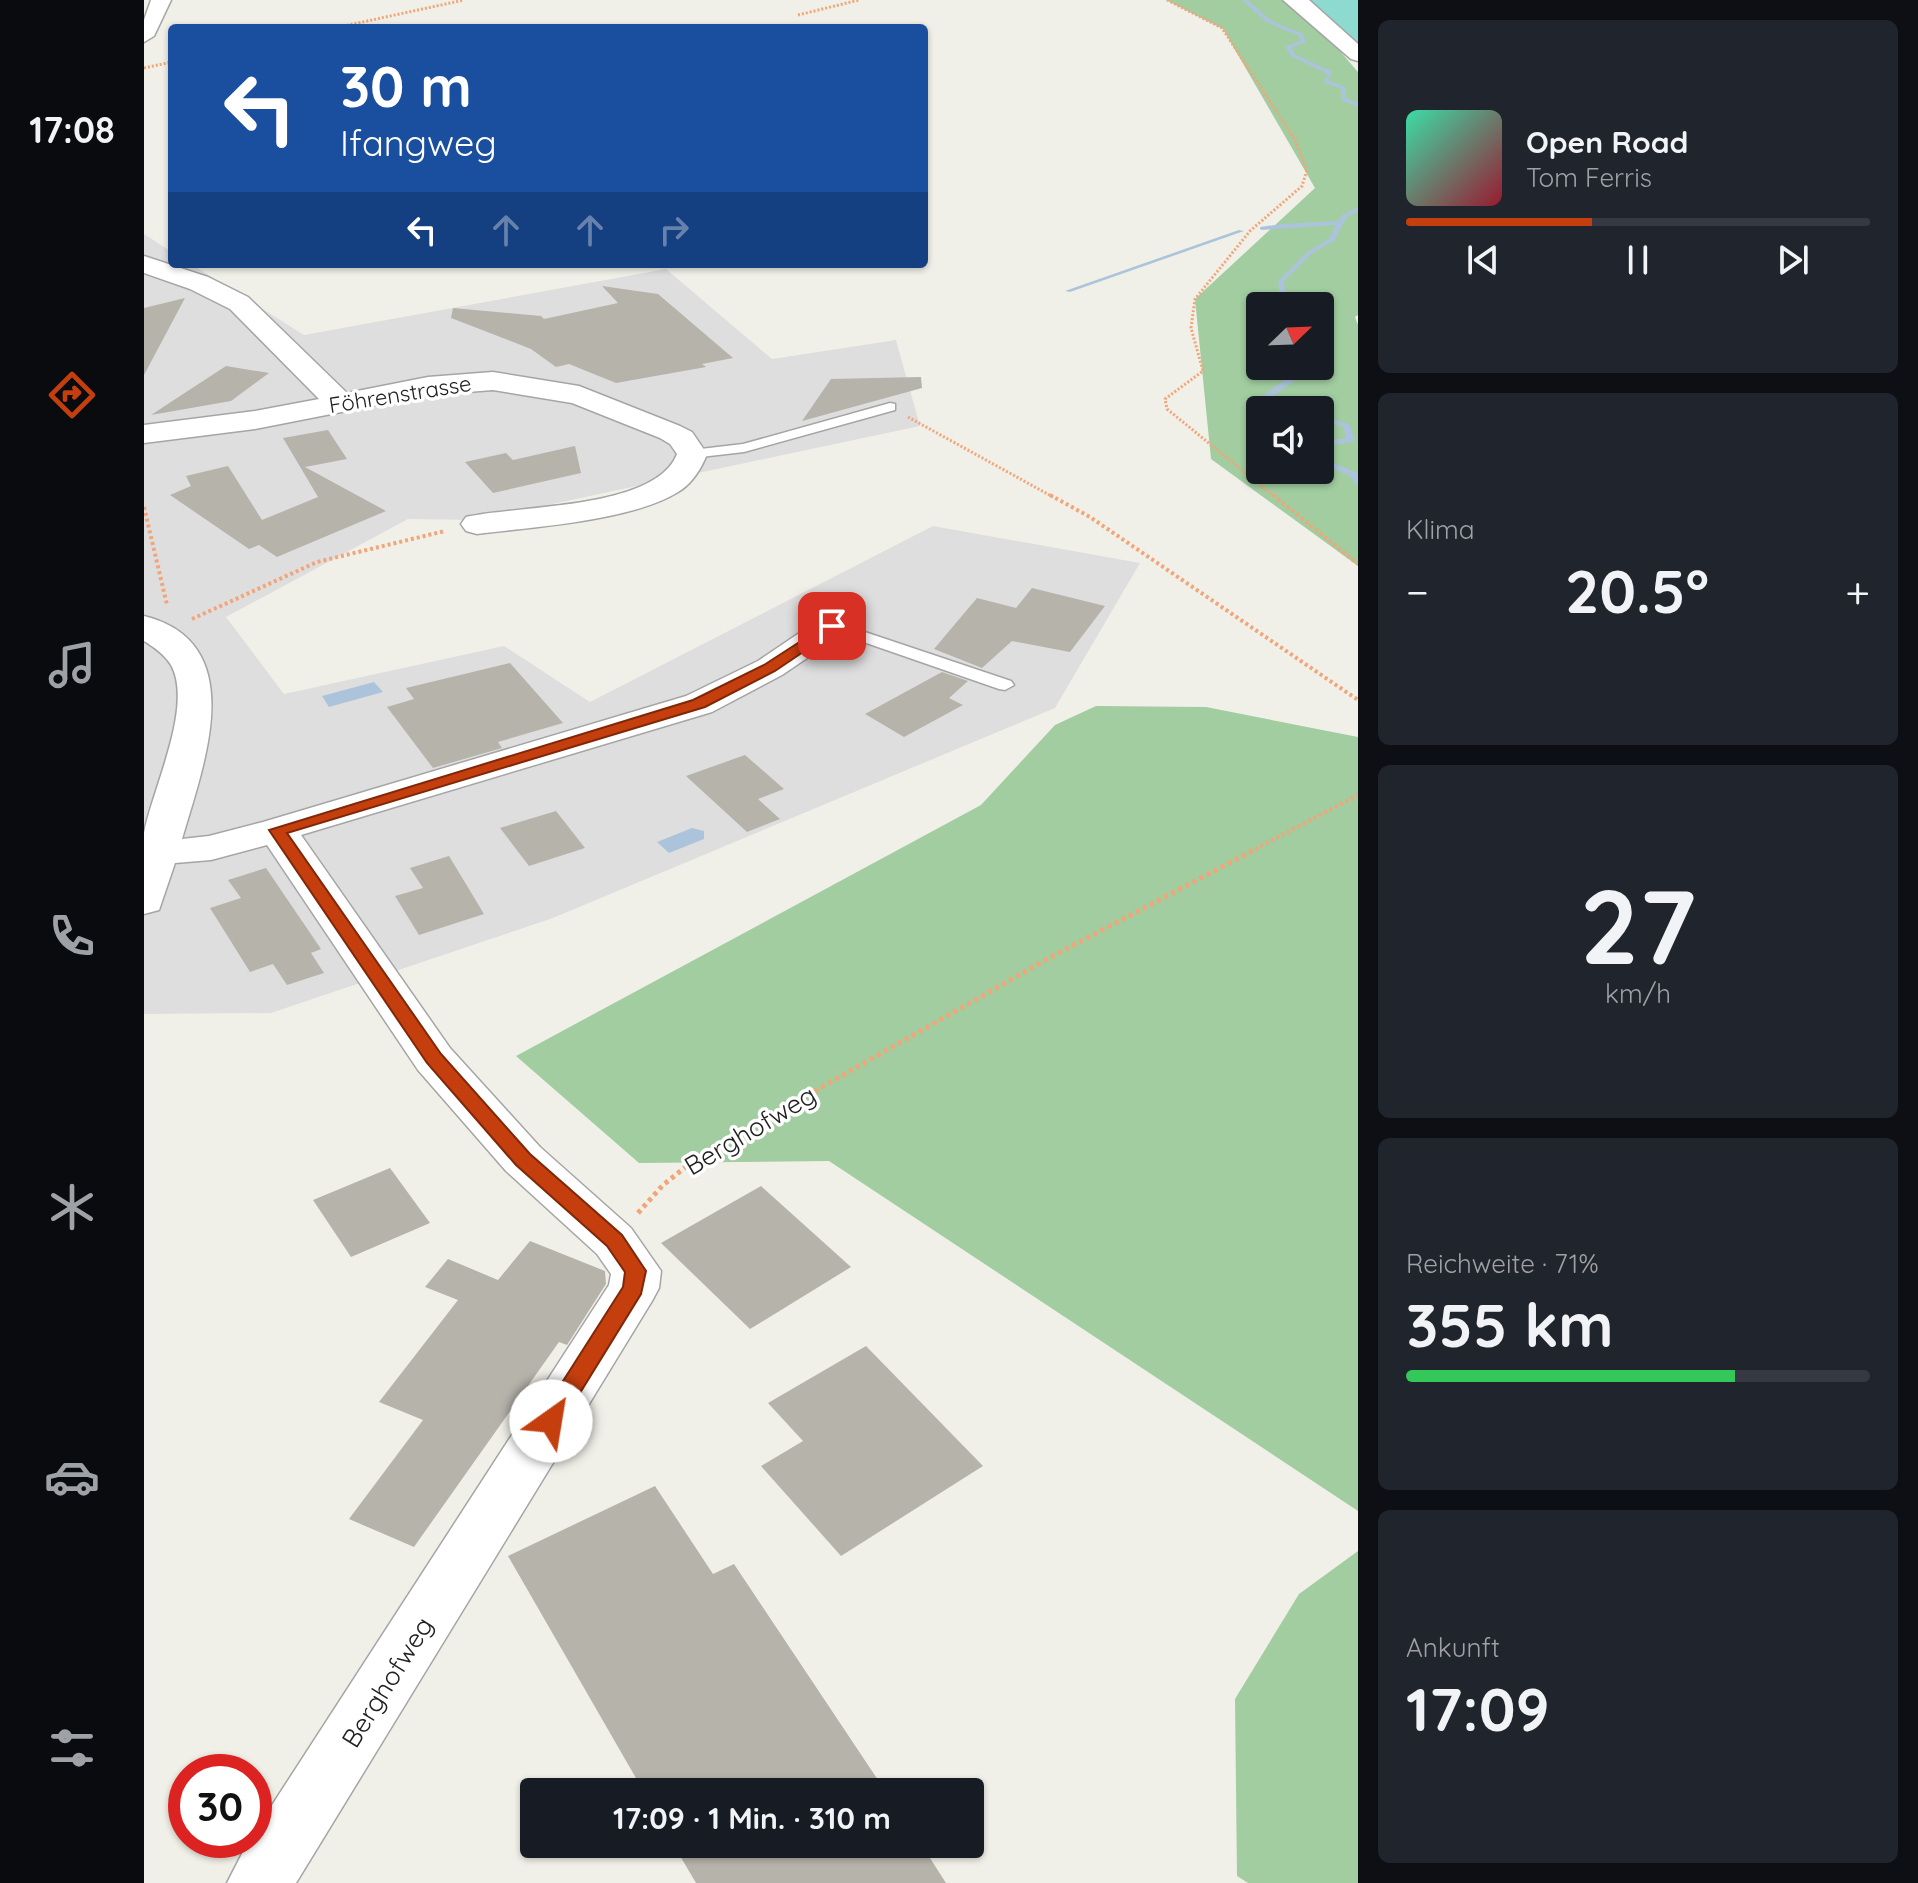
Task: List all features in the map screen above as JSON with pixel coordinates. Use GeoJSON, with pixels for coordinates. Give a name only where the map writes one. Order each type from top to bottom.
{"type":"FeatureCollection","features":[{"type":"Feature","properties":{"kind":"street"},"geometry":{"type":"LineString","coordinates":[[144,36],[156,17],[161,0]]}},
{"type":"Feature","properties":{"kind":"street"},"geometry":{"type":"LineString","coordinates":[[1293,0],[1302,4],[1358,55]]}},
{"type":"Feature","properties":{"kind":"street"},"geometry":{"type":"LineString","coordinates":[[144,264],[199,283],[239,303],[340,403]]}},
{"type":"Feature","properties":{"kind":"street","name":"Föhrenstrasse"},"geometry":{"type":"LineString","coordinates":[[144,434],[255,420],[462,381],[517,382],[579,395],[632,416],[681,438],[692,454]]}},
{"type":"Feature","properties":{"kind":"street"},"geometry":{"type":"LineString","coordinates":[[477,524],[576,509],[652,492],[682,473],[692,454]]}},
{"type":"Feature","properties":{"kind":"street"},"geometry":{"type":"LineString","coordinates":[[157,853],[211,848],[277,830],[699,704],[770,668],[832,626]]}},
{"type":"Feature","properties":{"kind":"street"},"geometry":{"type":"LineString","coordinates":[[145,895],[197,706],[194,678],[159,636]]}},
{"type":"Feature","properties":{"kind":"street"},"geometry":{"type":"LineString","coordinates":[[277,830],[434,1059],[523,1159],[614,1241]]}},
{"type":"Feature","properties":{"kind":"street","name":"Berghofweg"},"geometry":{"type":"LineString","coordinates":[[259,1883],[634,1288],[636,1271],[614,1241]]}},
{"type":"Feature","properties":{"kind":"lane"},"geometry":{"type":"LineString","coordinates":[[692,454],[744,448],[890,407]]}},
{"type":"Feature","properties":{"kind":"lane"},"geometry":{"type":"LineString","coordinates":[[832,626],[1005,685]]}},
{"type":"Feature","properties":{"kind":"path"},"geometry":{"type":"LineString","coordinates":[[353,24],[464,0]]}},
{"type":"Feature","properties":{"kind":"path"},"geometry":{"type":"LineString","coordinates":[[798,15],[859,0]]}},
{"type":"Feature","properties":{"kind":"path"},"geometry":{"type":"LineString","coordinates":[[1167,0],[1222,28],[1295,140],[1307,170],[1302,186],[1250,231],[1230,260],[1195,299],[1191,328],[1203,371],[1165,399],[1167,409],[1358,564]]}},
{"type":"Feature","properties":{"kind":"path"},"geometry":{"type":"LineString","coordinates":[[144,68],[168,63]]}},
{"type":"Feature","properties":{"kind":"path"},"geometry":{"type":"LineString","coordinates":[[890,407],[1090,517],[1358,700]]}},
{"type":"Feature","properties":{"kind":"path"},"geometry":{"type":"LineString","coordinates":[[144,507],[162,573],[159,636],[291,572],[392,542],[477,524]]}},
{"type":"Feature","properties":{"kind":"path","name":"Berghofweg"},"geometry":{"type":"LineString","coordinates":[[614,1241],[663,1185],[697,1158],[1049,958],[1358,795]]}},
{"type":"Feature","properties":{"kind":"shaded area"},"geometry":{"type":"Polygon","coordinates":[[[1306,0],[1358,0],[1358,46],[1306,0]]]}},
{"type":"Feature","properties":{"kind":"shaded area"},"geometry":{"type":"Polygon","coordinates":[[[144,234],[168,249],[168,268],[197,268],[304,335],[666,269],[772,359],[896,340],[920,426],[477,520],[408,519],[226,617],[284,694],[504,646],[590,702],[933,526],[1140,563],[1055,708],[553,918],[271,1013],[144,1014],[144,234]]]}},
{"type":"Feature","properties":{"kind":"shaded area"},"geometry":{"type":"Polygon","coordinates":[[[374,682],[383,692],[329,707],[322,696],[374,682]]]}},
{"type":"Feature","properties":{"kind":"shaded area"},"geometry":{"type":"Polygon","coordinates":[[[692,828],[704,831],[704,839],[669,853],[657,842],[692,828]]]}},
{"type":"Feature","properties":{"kind":"green space"},"geometry":{"type":"Polygon","coordinates":[[[1166,0],[1286,0],[1302,7],[1358,72],[1358,315],[1355,317],[1358,325],[1358,566],[1211,459],[1195,299],[1315,188],[1223,29],[1166,0]]]}},
{"type":"Feature","properties":{"kind":"green space"},"geometry":{"type":"Polygon","coordinates":[[[1096,706],[1206,707],[1358,737],[1358,1511],[829,1161],[639,1163],[516,1056],[981,805],[1055,725],[1096,706]]]}},
{"type":"Feature","properties":{"kind":"green space"},"geometry":{"type":"Polygon","coordinates":[[[1358,1551],[1358,1883],[1248,1883],[1237,1876],[1235,1699],[1299,1594],[1358,1551]]]}},
{"type":"Feature","properties":{"kind":"building"},"geometry":{"type":"Polygon","coordinates":[[[602,286],[658,294],[733,358],[702,364],[706,367],[616,383],[569,364],[556,367],[531,349],[451,318],[453,308],[541,316],[544,319],[618,303],[602,286]]]}},
{"type":"Feature","properties":{"kind":"building"},"geometry":{"type":"Polygon","coordinates":[[[185,298],[144,375],[144,308],[185,298]]]}},
{"type":"Feature","properties":{"kind":"building"},"geometry":{"type":"Polygon","coordinates":[[[226,366],[269,373],[231,401],[151,415],[226,366]]]}},
{"type":"Feature","properties":{"kind":"building"},"geometry":{"type":"Polygon","coordinates":[[[921,377],[922,388],[802,421],[831,379],[921,377]]]}},
{"type":"Feature","properties":{"kind":"building"},"geometry":{"type":"Polygon","coordinates":[[[328,430],[347,459],[305,467],[386,511],[277,557],[259,545],[249,549],[170,495],[191,486],[186,476],[228,466],[262,520],[318,497],[283,438],[328,430]]]}},
{"type":"Feature","properties":{"kind":"building"},"geometry":{"type":"Polygon","coordinates":[[[575,446],[581,473],[493,493],[465,462],[506,453],[513,460],[575,446]]]}},
{"type":"Feature","properties":{"kind":"building"},"geometry":{"type":"Polygon","coordinates":[[[1032,588],[1105,606],[1070,652],[1012,641],[982,668],[934,649],[977,598],[1016,608],[1032,588]]]}},
{"type":"Feature","properties":{"kind":"building"},"geometry":{"type":"Polygon","coordinates":[[[510,663],[563,723],[498,742],[502,748],[433,768],[387,707],[414,699],[406,688],[510,663]]]}},
{"type":"Feature","properties":{"kind":"building"},"geometry":{"type":"Polygon","coordinates":[[[942,672],[968,681],[949,698],[963,705],[904,737],[865,714],[942,672]]]}},
{"type":"Feature","properties":{"kind":"building"},"geometry":{"type":"Polygon","coordinates":[[[745,755],[784,789],[758,799],[780,819],[747,832],[686,776],[745,755]]]}},
{"type":"Feature","properties":{"kind":"building"},"geometry":{"type":"Polygon","coordinates":[[[556,811],[585,848],[529,866],[500,828],[556,811]]]}},
{"type":"Feature","properties":{"kind":"building"},"geometry":{"type":"Polygon","coordinates":[[[449,856],[484,914],[419,935],[395,896],[423,888],[410,868],[449,856]]]}},
{"type":"Feature","properties":{"kind":"building"},"geometry":{"type":"Polygon","coordinates":[[[266,868],[321,949],[311,953],[324,973],[287,985],[273,964],[250,972],[210,908],[241,898],[228,880],[266,868]]]}},
{"type":"Feature","properties":{"kind":"building"},"geometry":{"type":"Polygon","coordinates":[[[390,1168],[430,1223],[351,1257],[313,1200],[390,1168]]]}},
{"type":"Feature","properties":{"kind":"building"},"geometry":{"type":"Polygon","coordinates":[[[761,1186],[851,1267],[750,1329],[661,1243],[761,1186]]]}},
{"type":"Feature","properties":{"kind":"building"},"geometry":{"type":"Polygon","coordinates":[[[530,1241],[605,1271],[606,1284],[567,1345],[559,1342],[414,1547],[349,1519],[423,1420],[379,1402],[458,1300],[425,1287],[448,1259],[498,1280],[530,1241]]]}},
{"type":"Feature","properties":{"kind":"building"},"geometry":{"type":"Polygon","coordinates":[[[866,1346],[983,1466],[841,1556],[761,1466],[803,1441],[768,1403],[866,1346]]]}},
{"type":"Feature","properties":{"kind":"building"},"geometry":{"type":"Polygon","coordinates":[[[655,1486],[713,1574],[734,1564],[877,1778],[636,1778],[508,1556],[655,1486]]]}},
{"type":"Feature","properties":{"kind":"building"},"geometry":{"type":"Polygon","coordinates":[[[681,1858],[930,1858],[946,1883],[696,1883],[681,1858]]]}},
{"type":"Feature","properties":{"kind":"waterway"},"geometry":{"type":"LineString","coordinates":[[1245,0],[1268,21],[1301,35],[1304,41],[1288,47],[1294,56],[1331,73],[1325,81],[1344,88],[1343,99],[1358,105]]}},
{"type":"Feature","properties":{"kind":"waterway"},"geometry":{"type":"LineString","coordinates":[[1340,223],[1344,216],[1358,209]]}},
{"type":"Feature","properties":{"kind":"waterway"},"geometry":{"type":"LineString","coordinates":[[1262,228],[1340,223]]}},
{"type":"Feature","properties":{"kind":"waterway"},"geometry":{"type":"LineString","coordinates":[[1282,292],[1281,281],[1309,253],[1332,240],[1340,223]]}},
{"type":"Feature","properties":{"kind":"waterway"},"geometry":{"type":"LineString","coordinates":[[1068,291],[1241,231]]}},
{"type":"Feature","properties":{"kind":"waterway"},"geometry":{"type":"LineString","coordinates":[[1268,396],[1290,380]]}},
{"type":"Feature","properties":{"kind":"waterway"},"geometry":{"type":"LineString","coordinates":[[1334,422],[1346,426],[1351,440],[1334,442]]}},
{"type":"Feature","properties":{"kind":"waterway"},"geometry":{"type":"LineString","coordinates":[[1334,466],[1353,474],[1358,482]]}},
{"type":"Feature","properties":{"kind":"route"},"geometry":{"type":"LineString","coordinates":[[551,1421],[634,1288],[636,1271],[614,1241],[523,1159],[434,1059],[277,830],[699,704],[770,668],[832,626]]}}]}
